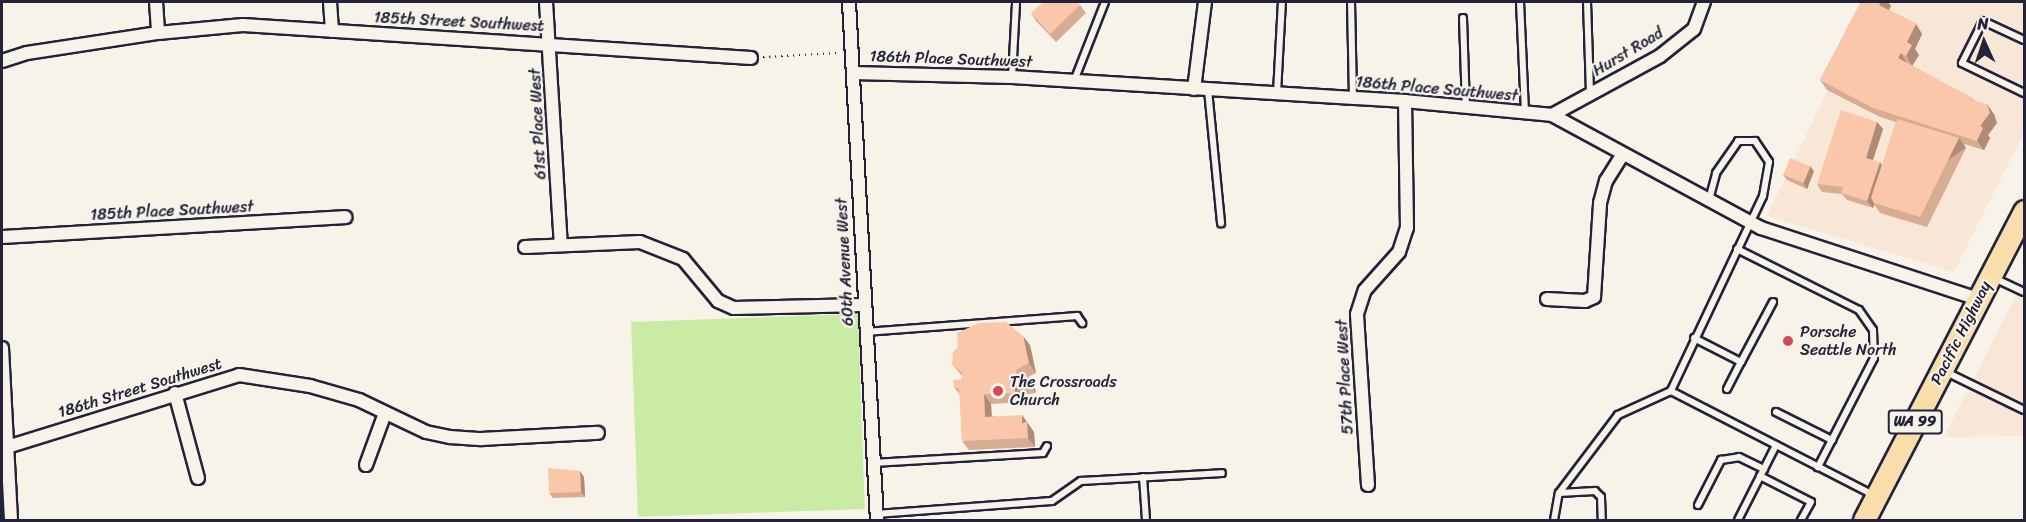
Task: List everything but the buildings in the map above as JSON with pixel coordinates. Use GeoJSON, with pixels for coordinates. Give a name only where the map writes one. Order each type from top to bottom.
{"type":"FeatureCollection","features":[{"type":"Feature","properties":{"kind":"highway","name":"Pacific Highway"},"geometry":{"type":"LineString","coordinates":[[1864,520],[1990,276],[2022,223]]}},
{"type":"Feature","properties":{"kind":"street"},"geometry":{"type":"LineString","coordinates":[[156,2],[158,33]]}},
{"type":"Feature","properties":{"kind":"street"},"geometry":{"type":"LineString","coordinates":[[330,2],[332,31]]}},
{"type":"Feature","properties":{"kind":"street","name":"61st Place West"},"geometry":{"type":"LineString","coordinates":[[546,2],[561,245]]}},
{"type":"Feature","properties":{"kind":"street","name":"60th Avenue West"},"geometry":{"type":"LineString","coordinates":[[849,2],[863,305],[877,517]]}},
{"type":"Feature","properties":{"kind":"street"},"geometry":{"type":"LineString","coordinates":[[1194,89],[1205,2]]}},
{"type":"Feature","properties":{"kind":"street","name":"Hurst Road"},"geometry":{"type":"LineString","coordinates":[[1552,115],[1660,56],[1694,29],[1704,2]]}},
{"type":"Feature","properties":{"kind":"street","name":"185th Street Southwest"},"geometry":{"type":"LineString","coordinates":[[2,61],[27,53],[158,33],[243,25],[751,58]]}},
{"type":"Feature","properties":{"kind":"street","name":"186th Place Southwest"},"geometry":{"type":"LineString","coordinates":[[853,73],[1012,77],[1405,101],[1552,115],[1751,223],[1978,299]]}},
{"type":"Feature","properties":{"kind":"street","name":"57th Place West"},"geometry":{"type":"LineString","coordinates":[[1368,485],[1357,314],[1365,290],[1399,252],[1407,228],[1405,101]]}},
{"type":"Feature","properties":{"kind":"street"},"geometry":{"type":"LineString","coordinates":[[1547,299],[1585,301],[1594,297],[1600,203],[1606,181],[1622,155]]}},
{"type":"Feature","properties":{"kind":"street","name":"185th Place Southwest"},"geometry":{"type":"LineString","coordinates":[[2,237],[345,217]]}},
{"type":"Feature","properties":{"kind":"street"},"geometry":{"type":"LineString","coordinates":[[525,247],[640,242],[657,246],[683,259],[718,301],[734,308],[863,305]]}},
{"type":"Feature","properties":{"kind":"street"},"geometry":{"type":"LineString","coordinates":[[2,348],[7,447],[5,460],[10,520]]}},
{"type":"Feature","properties":{"kind":"street","name":"186th Street Southwest"},"geometry":{"type":"LineString","coordinates":[[7,447],[221,378],[255,375],[310,386],[385,413],[426,432],[450,437],[482,439],[598,433]]}},
{"type":"Feature","properties":{"kind":"street"},"geometry":{"type":"LineString","coordinates":[[175,393],[198,478]]}},
{"type":"Feature","properties":{"kind":"street"},"geometry":{"type":"LineString","coordinates":[[366,465],[385,413]]}},
{"type":"Feature","properties":{"kind":"lane"},"geometry":{"type":"LineString","coordinates":[[1012,77],[1016,2]]}},
{"type":"Feature","properties":{"kind":"lane"},"geometry":{"type":"LineString","coordinates":[[1074,81],[1105,2]]}},
{"type":"Feature","properties":{"kind":"lane"},"geometry":{"type":"LineString","coordinates":[[1277,93],[1282,2]]}},
{"type":"Feature","properties":{"kind":"lane"},"geometry":{"type":"LineString","coordinates":[[1351,2],[1353,98]]}},
{"type":"Feature","properties":{"kind":"lane"},"geometry":{"type":"LineString","coordinates":[[1520,2],[1525,113]]}},
{"type":"Feature","properties":{"kind":"lane"},"geometry":{"type":"LineString","coordinates":[[1587,2],[1590,94]]}},
{"type":"Feature","properties":{"kind":"lane"},"geometry":{"type":"LineString","coordinates":[[1463,18],[1466,107]]}},
{"type":"Feature","properties":{"kind":"lane"},"geometry":{"type":"LineString","coordinates":[[2025,40],[1983,21],[1962,63],[2025,93]]}},
{"type":"Feature","properties":{"kind":"lane"},"geometry":{"type":"LineString","coordinates":[[1208,90],[1221,223]]}},
{"type":"Feature","properties":{"kind":"lane"},"geometry":{"type":"LineString","coordinates":[[1554,520],[1559,493],[1618,415],[1671,391],[1694,338],[1763,196],[1769,162],[1755,141],[1738,141],[1716,173],[1709,200]]}},
{"type":"Feature","properties":{"kind":"lane"},"geometry":{"type":"LineString","coordinates":[[1737,249],[1858,310],[1868,319],[1874,338],[1874,358],[1818,467]]}},
{"type":"Feature","properties":{"kind":"lane"},"geometry":{"type":"LineString","coordinates":[[1990,276],[2025,292]]}},
{"type":"Feature","properties":{"kind":"lane"},"geometry":{"type":"LineString","coordinates":[[1727,389],[1773,302]]}},
{"type":"Feature","properties":{"kind":"lane"},"geometry":{"type":"LineString","coordinates":[[865,332],[1077,316],[1082,323]]}},
{"type":"Feature","properties":{"kind":"lane"},"geometry":{"type":"LineString","coordinates":[[1694,338],[1741,362]]}},
{"type":"Feature","properties":{"kind":"lane"},"geometry":{"type":"LineString","coordinates":[[1942,370],[2025,410]]}},
{"type":"Feature","properties":{"kind":"lane"},"geometry":{"type":"LineString","coordinates":[[1671,391],[1877,497]]}},
{"type":"Feature","properties":{"kind":"lane"},"geometry":{"type":"LineString","coordinates":[[1776,412],[1832,440]]}},
{"type":"Feature","properties":{"kind":"lane"},"geometry":{"type":"LineString","coordinates":[[1738,520],[1776,445]]}},
{"type":"Feature","properties":{"kind":"lane"},"geometry":{"type":"LineString","coordinates":[[873,463],[1043,453],[1047,446]]}},
{"type":"Feature","properties":{"kind":"lane"},"geometry":{"type":"LineString","coordinates":[[1698,505],[1721,460],[1739,458],[1764,470]]}},
{"type":"Feature","properties":{"kind":"lane"},"geometry":{"type":"LineString","coordinates":[[877,517],[1052,501],[1081,481],[1222,473]]}},
{"type":"Feature","properties":{"kind":"lane"},"geometry":{"type":"LineString","coordinates":[[1760,476],[1811,502],[1801,520]]}},
{"type":"Feature","properties":{"kind":"lane"},"geometry":{"type":"LineString","coordinates":[[1143,477],[1146,520]]}},
{"type":"Feature","properties":{"kind":"lane"},"geometry":{"type":"LineString","coordinates":[[1559,493],[1595,491],[1601,496],[1602,520]]}},
{"type":"Feature","properties":{"kind":"path"},"geometry":{"type":"LineString","coordinates":[[751,58],[852,53]]}},
{"type":"Feature","properties":{"kind":"shaded area"},"geometry":{"type":"Polygon","coordinates":[[[1870,2],[2024,2],[2024,133],[1954,272],[1767,216],[1870,2]]]}},
{"type":"Feature","properties":{"kind":"shaded area"},"geometry":{"type":"Polygon","coordinates":[[[2024,280],[2024,436],[1944,437],[2024,280]]]}},
{"type":"Feature","properties":{"kind":"green space"},"geometry":{"type":"Polygon","coordinates":[[[858,314],[865,509],[638,517],[631,322],[858,314]]]}},
{"type":"Feature","properties":{"kind":"place","name":"Porsche Seattle North"},"geometry":{"type":"Point","coordinates":[1788,341]}},
{"type":"Feature","properties":{"kind":"place","name":"The Crossroads Church"},"geometry":{"type":"Point","coordinates":[998,391]}}]}
